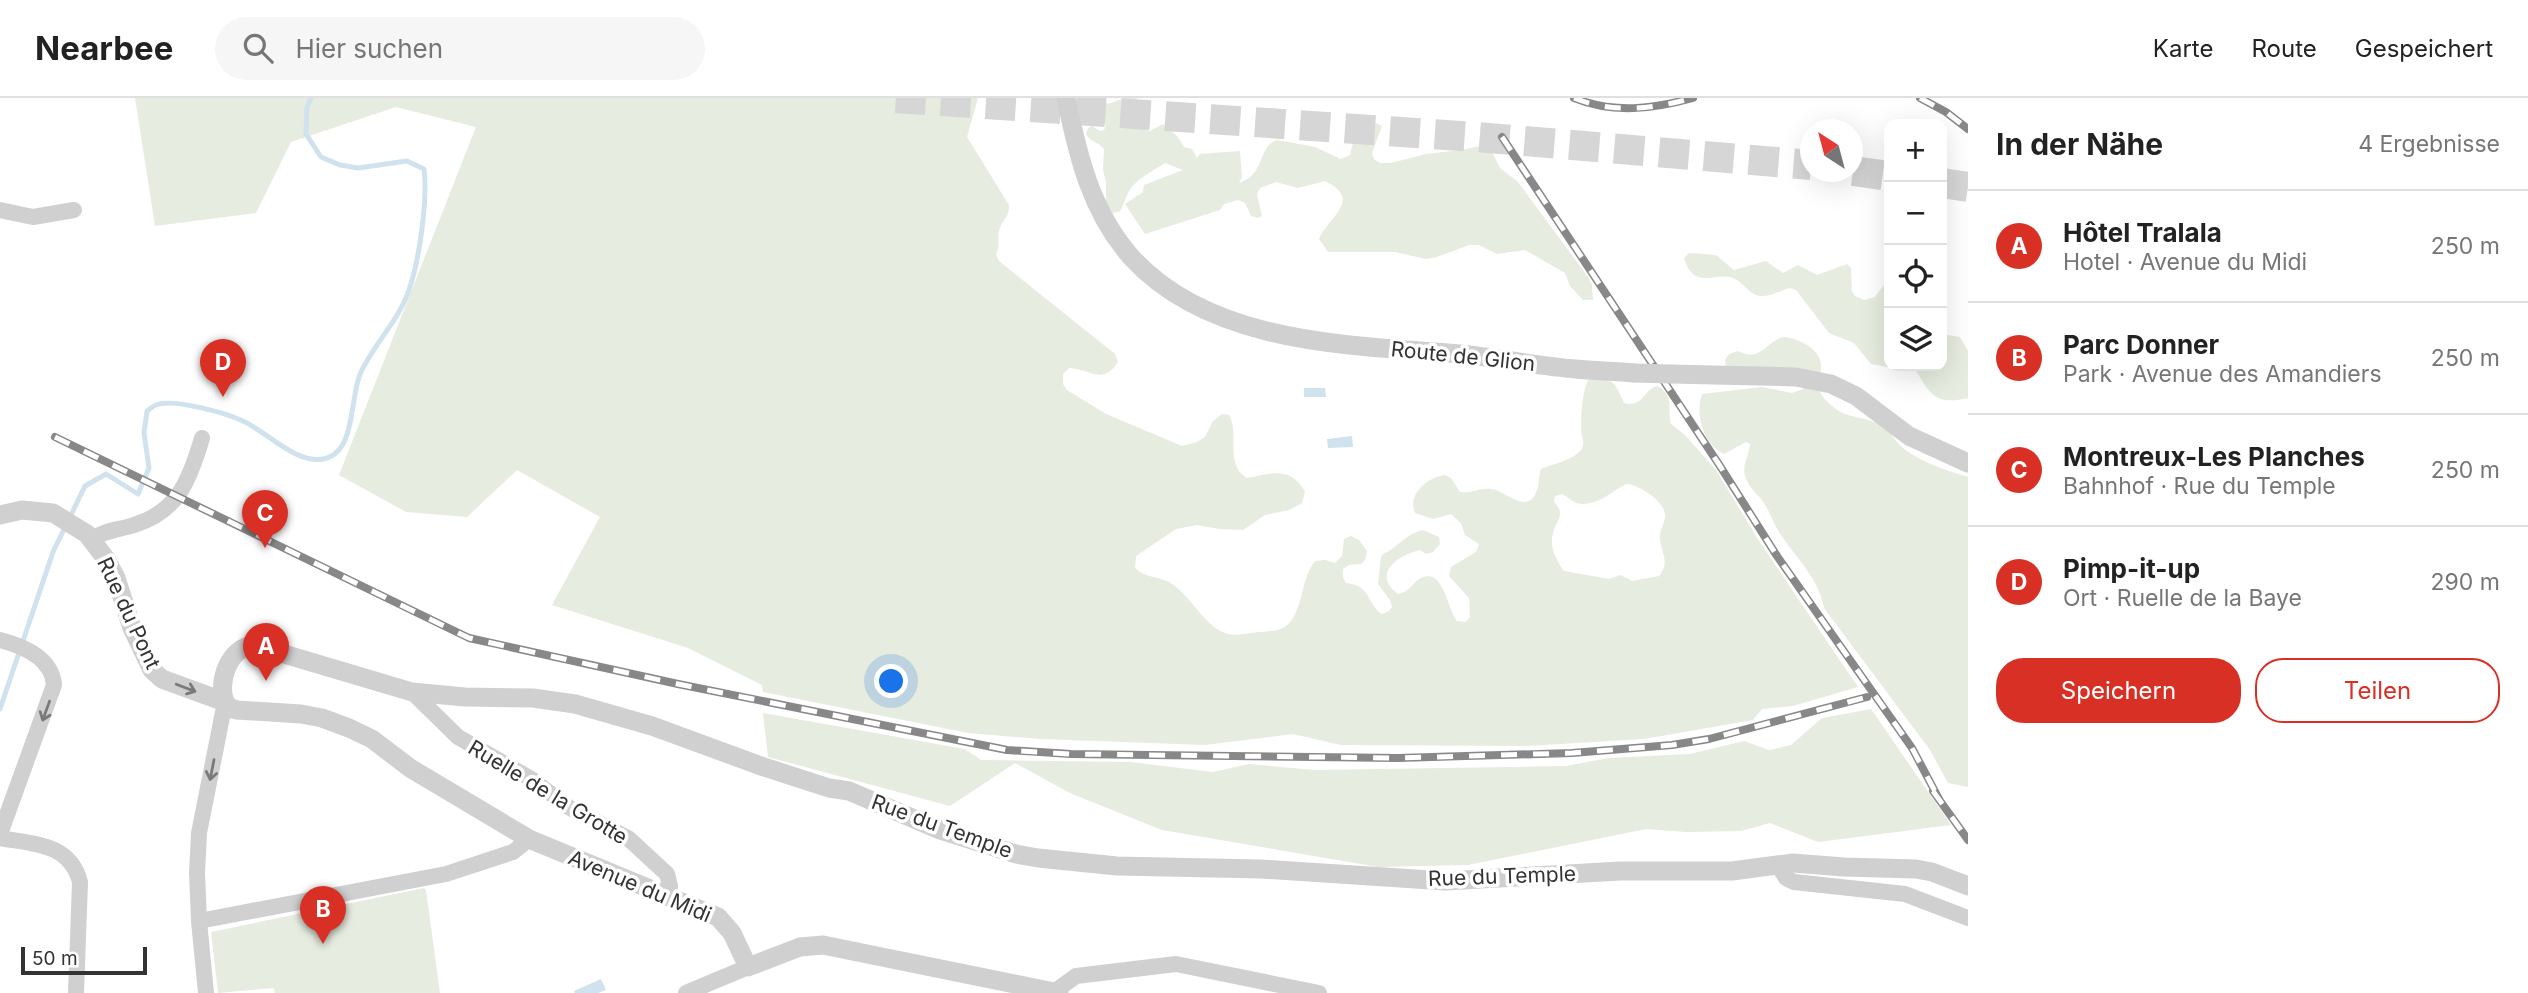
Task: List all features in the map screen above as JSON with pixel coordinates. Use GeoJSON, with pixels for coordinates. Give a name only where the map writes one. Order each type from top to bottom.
{"type":"FeatureCollection","features":[{"type":"Feature","properties":{"kind":"street","name":"Route de Glion"},"geometry":{"type":"LineString","coordinates":[[1066,98],[1081,167],[1092,194],[1119,242],[1154,279],[1180,297],[1210,312],[1271,332],[1329,342],[1576,369],[1796,377],[1830,384],[1856,396],[1909,436],[1968,463]]}},
{"type":"Feature","properties":{"kind":"street"},"geometry":{"type":"LineString","coordinates":[[0,210],[33,217],[74,210]]}},
{"type":"Feature","properties":{"kind":"street"},"geometry":{"type":"LineString","coordinates":[[89,536],[139,524],[172,503],[187,485],[202,438]]}},
{"type":"Feature","properties":{"kind":"street","name":"Rue du Pont"},"geometry":{"type":"LineString","coordinates":[[3,511],[22,510],[56,515],[89,536],[116,578],[132,628],[152,670],[162,679],[225,702]]}},
{"type":"Feature","properties":{"kind":"street"},"geometry":{"type":"LineString","coordinates":[[5,641],[39,657],[50,669],[53,677],[52,693],[0,836],[52,847],[68,857],[78,872],[80,882],[76,993]]}},
{"type":"Feature","properties":{"kind":"street","name":"Rue du Temple"},"geometry":{"type":"LineString","coordinates":[[225,702],[221,686],[234,654],[246,646],[254,645],[412,692],[465,697],[533,698],[575,704],[652,726],[764,768],[829,788],[849,791],[940,830],[1016,854],[1048,859],[1117,866],[1261,869],[1446,881],[1620,871],[1743,870],[1777,864]]}},
{"type":"Feature","properties":{"kind":"street","name":"Ruelle de la Grotte"},"geometry":{"type":"LineString","coordinates":[[412,692],[458,737],[533,780],[568,807],[628,838],[667,874],[670,883],[668,898]]}},
{"type":"Feature","properties":{"kind":"street"},"geometry":{"type":"LineString","coordinates":[[206,993],[197,873],[200,834],[225,702]]}},
{"type":"Feature","properties":{"kind":"street","name":"Avenue du Midi"},"geometry":{"type":"LineString","coordinates":[[225,702],[230,708],[237,710],[322,718],[373,739],[410,768],[529,839],[718,917],[732,933],[748,967]]}},
{"type":"Feature","properties":{"kind":"street"},"geometry":{"type":"LineString","coordinates":[[199,921],[446,874],[513,852],[529,839]]}},
{"type":"Feature","properties":{"kind":"street"},"geometry":{"type":"LineString","coordinates":[[1777,864],[1908,868],[1932,872],[1968,886]]}},
{"type":"Feature","properties":{"kind":"street"},"geometry":{"type":"LineString","coordinates":[[1777,864],[1783,874],[1794,882],[1905,894],[1968,918]]}},
{"type":"Feature","properties":{"kind":"street"},"geometry":{"type":"LineString","coordinates":[[686,993],[800,947],[823,945],[1056,992],[1076,976],[1183,964],[1319,993]]}},
{"type":"Feature","properties":{"kind":"shaded area"},"geometry":{"type":"Polygon","coordinates":[[[135,98],[978,98],[967,137],[1009,205],[999,231],[996,254],[999,261],[1115,354],[1118,362],[1101,375],[1069,368],[1063,374],[1063,384],[1067,390],[1106,414],[1182,446],[1205,437],[1213,421],[1222,414],[1229,415],[1234,457],[1240,472],[1247,478],[1273,473],[1287,475],[1294,478],[1305,492],[1302,503],[1289,510],[1265,515],[1243,530],[1197,525],[1176,529],[1136,556],[1135,568],[1143,574],[1165,580],[1177,587],[1217,629],[1238,634],[1274,631],[1285,627],[1295,614],[1307,575],[1315,561],[1335,563],[1342,556],[1344,539],[1351,536],[1359,540],[1367,551],[1361,564],[1349,565],[1343,569],[1343,578],[1346,583],[1362,588],[1382,614],[1389,611],[1392,607],[1390,600],[1378,584],[1381,557],[1411,535],[1423,530],[1439,537],[1440,544],[1433,552],[1426,554],[1420,550],[1396,561],[1387,573],[1390,587],[1398,594],[1421,578],[1435,578],[1457,621],[1466,622],[1470,617],[1469,598],[1449,576],[1451,567],[1476,552],[1479,544],[1465,535],[1461,523],[1451,514],[1433,519],[1415,513],[1413,506],[1416,493],[1432,479],[1445,475],[1451,478],[1460,492],[1492,489],[1523,502],[1529,501],[1537,490],[1541,469],[1573,456],[1582,447],[1583,401],[1591,376],[1613,383],[1624,403],[1639,401],[1657,386],[1663,390],[1668,398],[1671,424],[1685,435],[1716,470],[1759,541],[1858,687],[1793,706],[1762,709],[1753,720],[1644,739],[1528,746],[1341,745],[1293,734],[1205,745],[1040,739],[968,733],[763,692],[762,685],[688,648],[552,605],[600,517],[517,470],[467,517],[406,512],[339,475],[476,127],[396,107],[291,142],[256,213],[155,226],[135,98]],[[1626,484],[1603,498],[1584,504],[1562,494],[1555,496],[1554,502],[1558,506],[1560,517],[1552,543],[1556,558],[1564,571],[1609,579],[1621,575],[1632,581],[1659,576],[1665,562],[1660,536],[1665,512],[1652,495],[1626,484]]]}},
{"type":"Feature","properties":{"kind":"shaded area"},"geometry":{"type":"Polygon","coordinates":[[[1092,98],[1104,98],[1104,102],[1108,104],[1125,98],[1137,98],[1135,113],[1145,129],[1150,131],[1163,124],[1178,137],[1184,147],[1192,149],[1197,158],[1200,154],[1240,151],[1242,177],[1239,183],[1254,173],[1272,142],[1277,140],[1315,147],[1341,159],[1350,155],[1357,135],[1376,123],[1382,126],[1372,153],[1374,159],[1380,163],[1485,145],[1490,148],[1500,168],[1518,182],[1588,277],[1592,285],[1593,300],[1583,300],[1570,286],[1565,273],[1525,250],[1497,254],[1479,245],[1469,245],[1426,259],[1395,252],[1328,252],[1319,239],[1343,201],[1336,188],[1325,181],[1298,188],[1276,182],[1260,188],[1257,194],[1262,216],[1258,218],[1251,216],[1245,203],[1238,200],[1224,204],[1220,210],[1145,234],[1125,204],[1143,192],[1144,185],[1183,170],[1165,163],[1136,183],[1119,212],[1112,213],[1106,203],[1104,149],[1086,134],[1092,126],[1100,131],[1104,130],[1106,125],[1094,113],[1092,98]]]}},
{"type":"Feature","properties":{"kind":"shaded area"},"geometry":{"type":"Polygon","coordinates":[[[1689,253],[1716,255],[1734,270],[1766,261],[1783,273],[1798,265],[1817,275],[1847,264],[1851,268],[1852,291],[1855,296],[1864,300],[1875,297],[1884,285],[1884,366],[1871,364],[1854,343],[1829,333],[1796,290],[1790,288],[1759,296],[1730,277],[1696,276],[1688,268],[1684,258],[1689,253]]]}},
{"type":"Feature","properties":{"kind":"shaded area"},"geometry":{"type":"Polygon","coordinates":[[[1947,335],[1960,337],[1968,351],[1968,398],[1940,399],[1924,384],[1916,371],[1947,371],[1947,335]]]}},
{"type":"Feature","properties":{"kind":"shaded area"},"geometry":{"type":"Polygon","coordinates":[[[1782,337],[1808,345],[1817,355],[1821,367],[1819,390],[1831,406],[1845,414],[1881,425],[1903,448],[1918,458],[1968,477],[1968,787],[1948,783],[1930,750],[1824,608],[1812,577],[1779,532],[1764,503],[1745,476],[1744,468],[1750,444],[1746,442],[1724,454],[1711,443],[1702,428],[1702,394],[1762,387],[1792,393],[1803,389],[1802,384],[1726,367],[1725,360],[1729,354],[1738,351],[1757,354],[1782,337]]]}},
{"type":"Feature","properties":{"kind":"shaded area"},"geometry":{"type":"Polygon","coordinates":[[[1871,709],[1951,825],[1818,842],[1770,823],[1741,831],[1686,832],[1646,829],[1468,865],[1378,867],[1162,830],[1070,793],[1015,763],[950,806],[768,757],[763,713],[965,749],[981,760],[1130,762],[1213,772],[1249,764],[1315,770],[1566,766],[1608,758],[1690,754],[1744,741],[1769,750],[1791,745],[1822,718],[1871,709]]]}},
{"type":"Feature","properties":{"kind":"shaded area"},"geometry":{"type":"Polygon","coordinates":[[[424,888],[440,993],[275,993],[274,988],[218,993],[211,932],[424,888]]]}},
{"type":"Feature","properties":{"kind":"water"},"geometry":{"type":"Polygon","coordinates":[[[1304,388],[1325,388],[1326,397],[1304,397],[1304,388]]]}},
{"type":"Feature","properties":{"kind":"water"},"geometry":{"type":"Polygon","coordinates":[[[1352,436],[1353,447],[1328,448],[1327,439],[1352,436]]]}},
{"type":"Feature","properties":{"kind":"water"},"geometry":{"type":"Polygon","coordinates":[[[601,979],[606,990],[598,993],[574,991],[601,979]]]}},
{"type":"Feature","properties":{"kind":"waterway"},"geometry":{"type":"LineString","coordinates":[[0,709],[53,552],[85,486],[106,474],[138,494],[149,468],[144,433],[147,411],[155,405],[174,403],[225,414],[252,426],[292,452],[313,459],[334,455],[342,446],[347,435],[361,372],[399,312],[413,278],[424,213],[424,169],[407,161],[358,168],[340,165],[321,157],[306,134],[307,107],[311,98]]}},
{"type":"Feature","properties":{"kind":"tunnel"},"geometry":{"type":"LineString","coordinates":[[896,98],[1476,137],[1800,164]]}},
{"type":"Feature","properties":{"kind":"tunnel"},"geometry":{"type":"LineString","coordinates":[[1863,172],[1884,175]]}},
{"type":"Feature","properties":{"kind":"tunnel"},"geometry":{"type":"LineString","coordinates":[[1947,184],[1968,187]]}},
{"type":"Feature","properties":{"kind":"railway"},"geometry":{"type":"LineString","coordinates":[[1574,98],[1619,108],[1663,105],[1693,98]]}},
{"type":"Feature","properties":{"kind":"railway"},"geometry":{"type":"LineString","coordinates":[[1920,98],[1946,112],[1968,129]]}},
{"type":"Feature","properties":{"kind":"railway"},"geometry":{"type":"LineString","coordinates":[[1502,137],[1777,556],[1912,748],[1939,799]]}},
{"type":"Feature","properties":{"kind":"railway"},"geometry":{"type":"LineString","coordinates":[[55,437],[469,638],[678,684],[1007,750],[1071,754],[1398,758],[1572,753],[1672,745],[1709,739],[1867,697]]}},
{"type":"Feature","properties":{"kind":"railway"},"geometry":{"type":"LineString","coordinates":[[1933,791],[1968,840]]}},
{"type":"Feature","properties":{"kind":"place","name":"Pimp-it-up"},"geometry":{"type":"Point","coordinates":[223,397]}},
{"type":"Feature","properties":{"kind":"place","name":"Montreux-Les Planches"},"geometry":{"type":"Point","coordinates":[265,548]}},
{"type":"Feature","properties":{"kind":"place","name":"Hôtel Tralala"},"geometry":{"type":"Point","coordinates":[266,681]}},
{"type":"Feature","properties":{"kind":"place","name":"Parc Donner"},"geometry":{"type":"Point","coordinates":[323,944]}}]}
